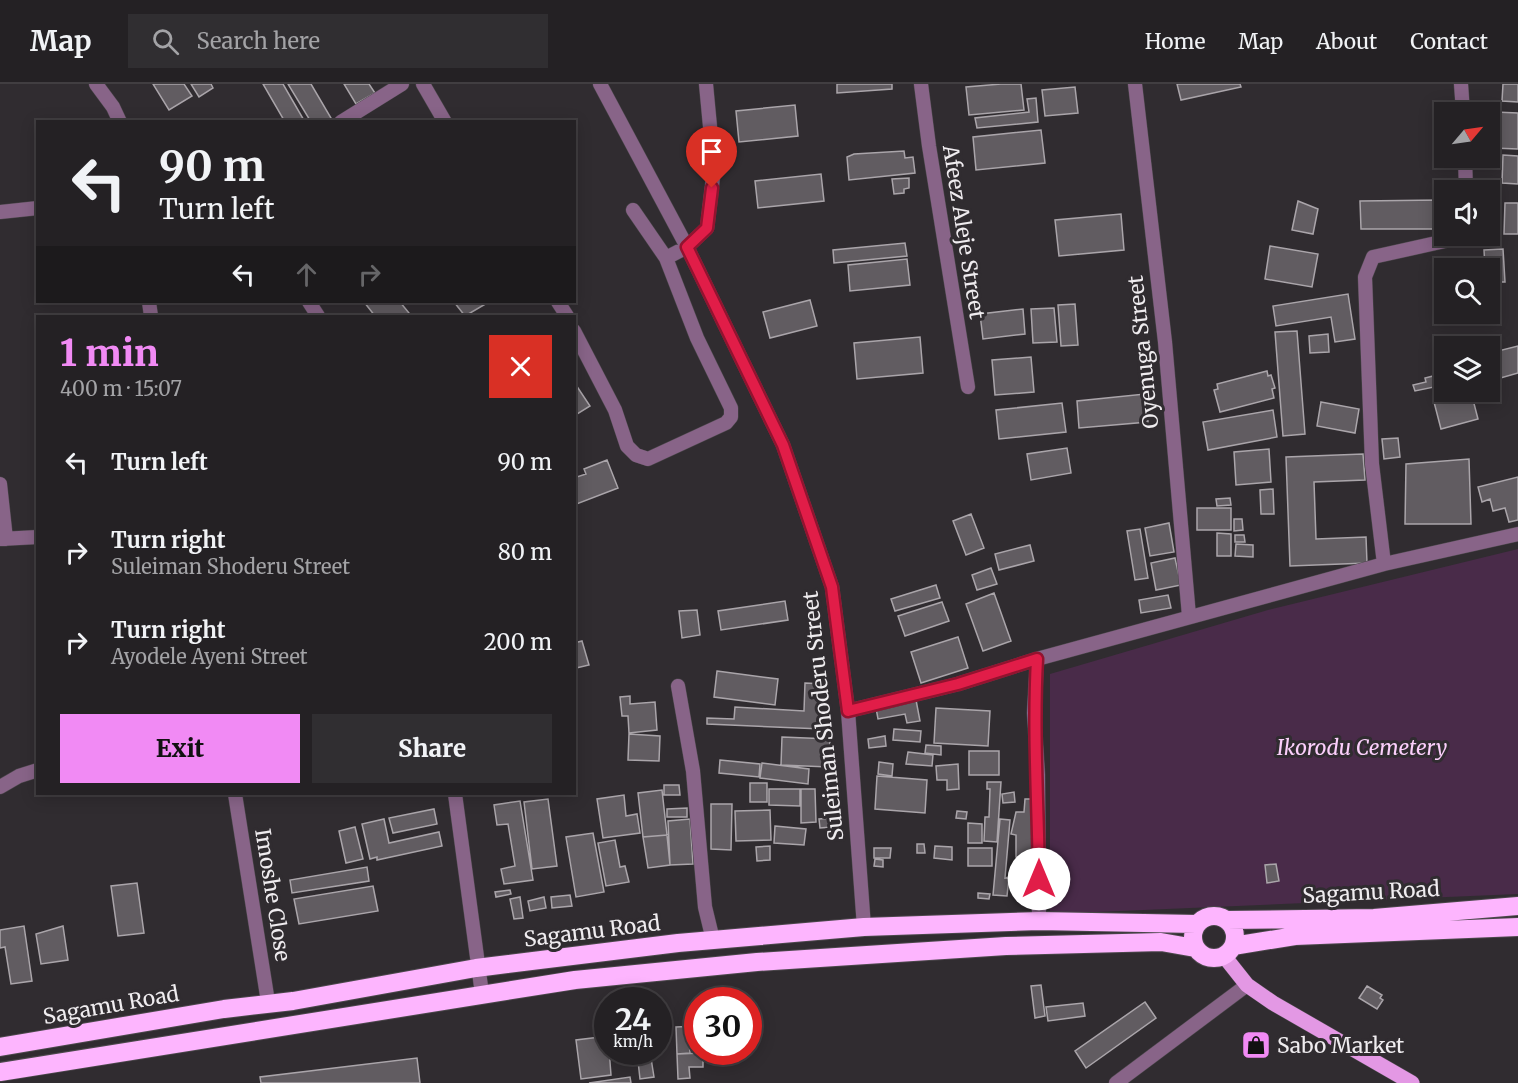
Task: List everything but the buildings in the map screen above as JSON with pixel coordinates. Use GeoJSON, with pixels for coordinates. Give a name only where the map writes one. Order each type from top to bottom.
{"type":"FeatureCollection","features":[{"type":"Feature","properties":{"kind":"highway","name":"Sagamu Road"},"geometry":{"type":"LineString","coordinates":[[1227,920],[1374,918],[1518,906]]}},
{"type":"Feature","properties":{"kind":"highway"},"geometry":{"type":"LineString","coordinates":[[0,1072],[93,1059],[575,980],[689,969],[982,948],[1161,942],[1195,948],[1209,958],[1228,951],[1234,932],[1227,920],[1214,915],[1207,916],[1196,924],[1192,938],[1195,948]]}},
{"type":"Feature","properties":{"kind":"highway","name":"Sagamu Road"},"geometry":{"type":"LineString","coordinates":[[0,1047],[476,968],[713,940],[864,927],[1039,921],[1196,924]]}},
{"type":"Feature","properties":{"kind":"highway","name":"Sagamu Road"},"geometry":{"type":"LineString","coordinates":[[1228,951],[1295,936],[1518,927]]}},
{"type":"Feature","properties":{"kind":"highway"},"geometry":{"type":"LineString","coordinates":[[91,1032],[93,1059]]}},
{"type":"Feature","properties":{"kind":"main road"},"geometry":{"type":"LineString","coordinates":[[1228,951],[1247,985],[1336,1041],[1412,1083]]}},
{"type":"Feature","properties":{"kind":"street"},"geometry":{"type":"LineString","coordinates":[[96,84],[113,107],[119,120]]}},
{"type":"Feature","properties":{"kind":"street"},"geometry":{"type":"LineString","coordinates":[[343,120],[402,84]]}},
{"type":"Feature","properties":{"kind":"street"},"geometry":{"type":"LineString","coordinates":[[423,84],[444,120]]}},
{"type":"Feature","properties":{"kind":"street","name":"Suleiman Shoderu Street"},"geometry":{"type":"LineString","coordinates":[[600,84],[687,247],[783,445],[832,587],[848,711],[864,927]]}},
{"type":"Feature","properties":{"kind":"street"},"geometry":{"type":"LineString","coordinates":[[666,258],[687,247],[707,228],[714,169],[706,84]]}},
{"type":"Feature","properties":{"kind":"street","name":"Afeez Aleje Street"},"geometry":{"type":"LineString","coordinates":[[921,84],[928,146],[968,387]]}},
{"type":"Feature","properties":{"kind":"street","name":"Oyenuga Street"},"geometry":{"type":"LineString","coordinates":[[1135,84],[1165,342],[1189,616]]}},
{"type":"Feature","properties":{"kind":"street"},"geometry":{"type":"LineString","coordinates":[[1461,84],[1462,102]]}},
{"type":"Feature","properties":{"kind":"street"},"geometry":{"type":"LineString","coordinates":[[0,212],[36,208]]}},
{"type":"Feature","properties":{"kind":"street"},"geometry":{"type":"LineString","coordinates":[[576,335],[615,410],[627,446],[636,455],[648,459],[726,423],[731,417],[731,408],[697,338],[666,258],[633,210]]}},
{"type":"Feature","properties":{"kind":"street"},"geometry":{"type":"LineString","coordinates":[[1384,564],[1372,464],[1365,277],[1373,257],[1434,243]]}},
{"type":"Feature","properties":{"kind":"street"},"geometry":{"type":"LineString","coordinates":[[0,484],[3,539],[36,537]]}},
{"type":"Feature","properties":{"kind":"street"},"geometry":{"type":"LineString","coordinates":[[848,711],[958,684],[1189,616],[1384,564],[1518,534]]}},
{"type":"Feature","properties":{"kind":"street"},"geometry":{"type":"LineString","coordinates":[[1037,659],[1034,713],[1038,775],[1039,921]]}},
{"type":"Feature","properties":{"kind":"street"},"geometry":{"type":"LineString","coordinates":[[678,686],[684,712],[695,794],[703,897],[713,940]]}},
{"type":"Feature","properties":{"kind":"street"},"geometry":{"type":"LineString","coordinates":[[0,787],[19,776],[36,771]]}},
{"type":"Feature","properties":{"kind":"street","name":"Imoshe Close"},"geometry":{"type":"LineString","coordinates":[[235,795],[268,1002]]}},
{"type":"Feature","properties":{"kind":"street"},"geometry":{"type":"LineString","coordinates":[[455,795],[476,968],[482,994]]}},
{"type":"Feature","properties":{"kind":"street"},"geometry":{"type":"LineString","coordinates":[[1116,1083],[1247,985]]}},
{"type":"Feature","properties":{"kind":"green space","name":"Ikorodu Cemetery"},"geometry":{"type":"Polygon","coordinates":[[[1518,549],[1518,894],[1050,914],[1050,674],[1268,610],[1518,549]]]}},
{"type":"Feature","properties":{"kind":"place","name":"Sabo Market"},"geometry":{"type":"Point","coordinates":[1256,1045]}},
{"type":"Feature","properties":{"kind":"route"},"geometry":{"type":"LineString","coordinates":[[712,188],[707,228],[687,247],[783,445],[832,587],[848,711],[958,684],[1037,659],[1034,713],[1038,775],[1039,879]]}}]}
